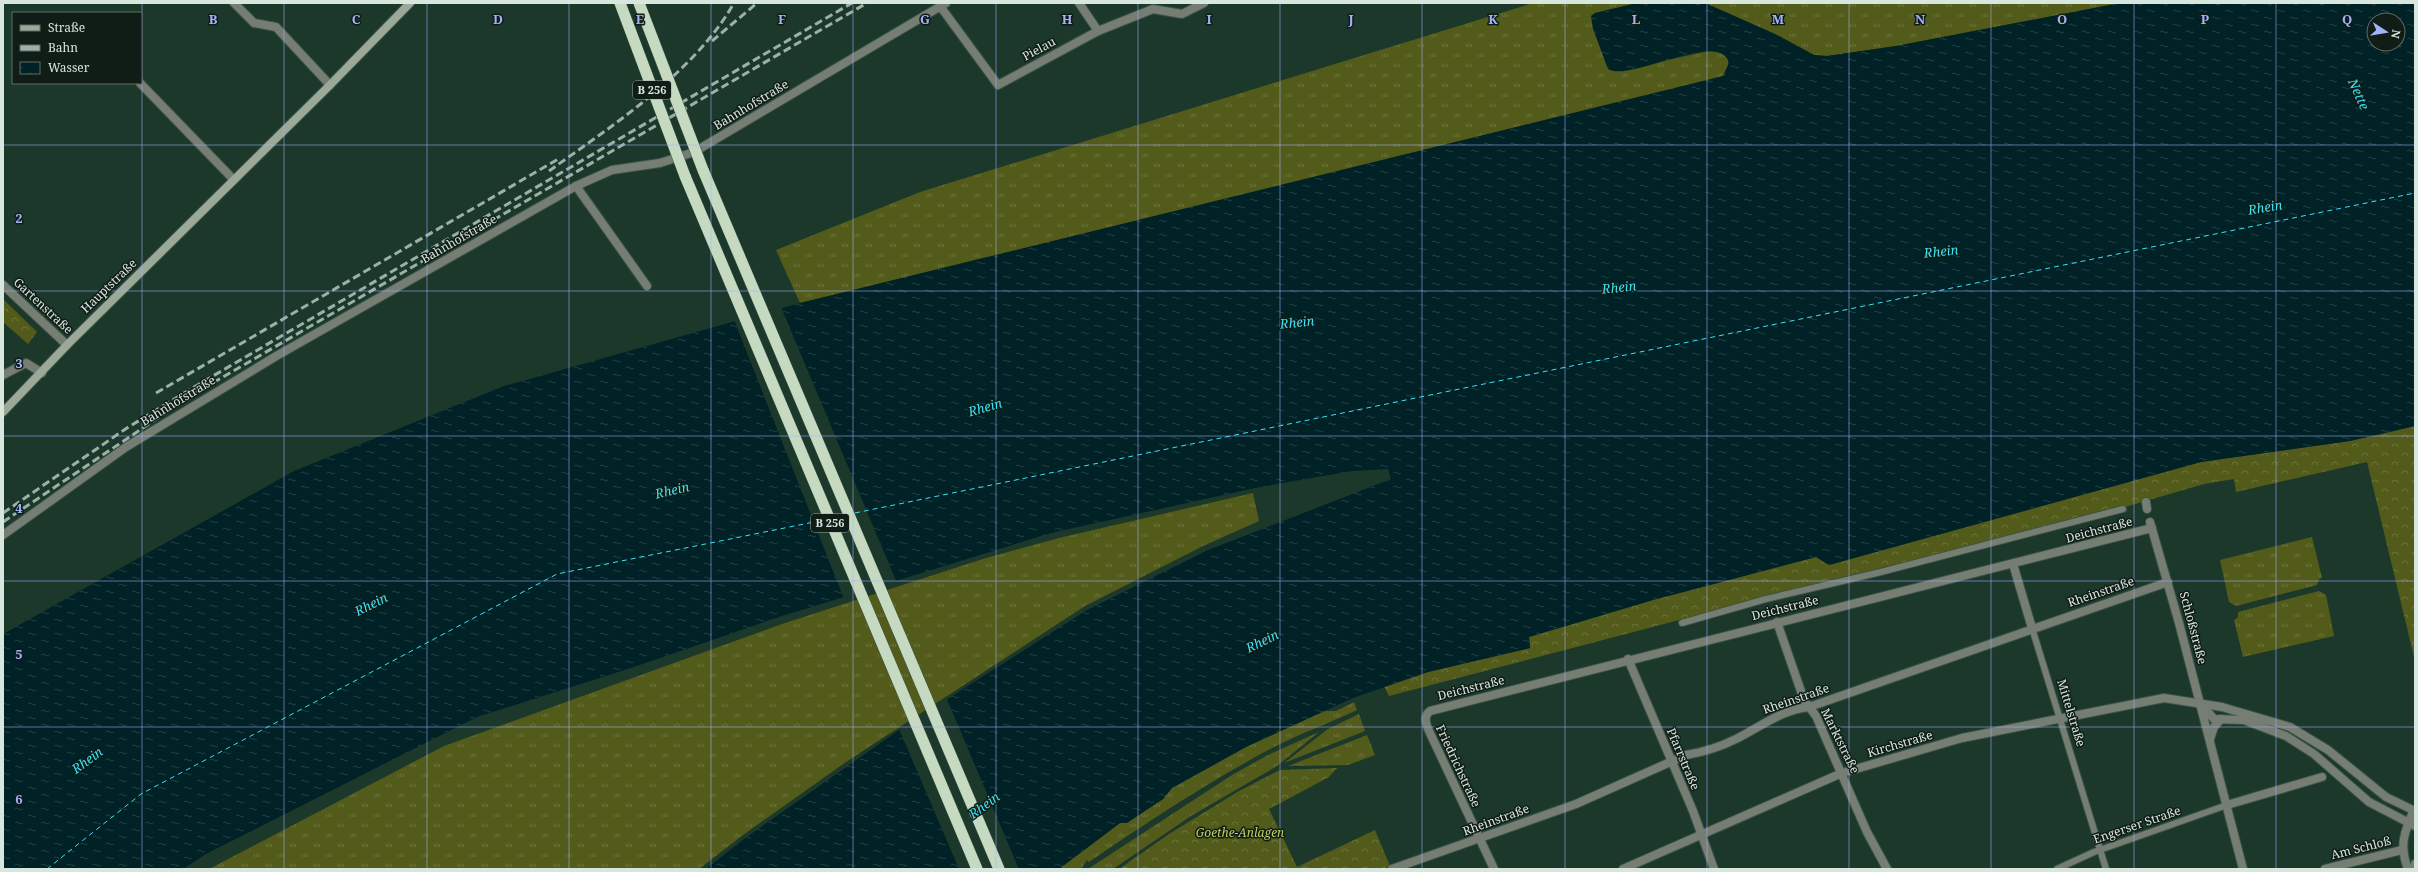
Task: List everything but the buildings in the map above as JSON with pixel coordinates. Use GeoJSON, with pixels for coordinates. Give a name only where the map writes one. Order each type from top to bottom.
{"type":"FeatureCollection","features":[{"type":"Feature","properties":{"kind":"highway","name":"B 256"},"geometry":{"type":"LineString","coordinates":[[620,3],[699,212],[977,869]]}},
{"type":"Feature","properties":{"kind":"highway","name":"B 256"},"geometry":{"type":"LineString","coordinates":[[638,3],[703,170],[999,869]]}},
{"type":"Feature","properties":{"kind":"main road","name":"Hauptstraße"},"geometry":{"type":"LineString","coordinates":[[3,412],[42,373],[67,344],[330,85],[410,3]]}},
{"type":"Feature","properties":{"kind":"street"},"geometry":{"type":"LineString","coordinates":[[234,3],[254,23],[276,27],[330,85]]}},
{"type":"Feature","properties":{"kind":"street"},"geometry":{"type":"LineString","coordinates":[[1080,3],[1098,31]]}},
{"type":"Feature","properties":{"kind":"street","name":"Pielau"},"geometry":{"type":"LineString","coordinates":[[943,5],[998,85],[1098,31],[1153,9],[1168,7],[1182,14],[1204,3]]}},
{"type":"Feature","properties":{"kind":"street","name":"Bahnhofstraße"},"geometry":{"type":"LineString","coordinates":[[3,535],[126,446],[278,355],[576,186],[612,170],[660,163],[694,152],[943,5]]}},
{"type":"Feature","properties":{"kind":"street"},"geometry":{"type":"LineString","coordinates":[[141,84],[234,180]]}},
{"type":"Feature","properties":{"kind":"street"},"geometry":{"type":"LineString","coordinates":[[576,186],[648,286]]}},
{"type":"Feature","properties":{"kind":"street","name":"Gartenstraße"},"geometry":{"type":"LineString","coordinates":[[3,285],[67,344]]}},
{"type":"Feature","properties":{"kind":"street"},"geometry":{"type":"LineString","coordinates":[[3,375],[26,363],[42,373]]}},
{"type":"Feature","properties":{"kind":"street"},"geometry":{"type":"LineString","coordinates":[[1682,623],[1766,599],[1888,570],[2123,509]]}},
{"type":"Feature","properties":{"kind":"street","name":"Deichstraße"},"geometry":{"type":"LineString","coordinates":[[1426,715],[1430,711],[1628,659],[2013,564],[2151,525]]}},
{"type":"Feature","properties":{"kind":"street","name":"Schloßstraße"},"geometry":{"type":"LineString","coordinates":[[2151,525],[2168,582],[2243,869]]}},
{"type":"Feature","properties":{"kind":"street","name":"Mittelstraße"},"geometry":{"type":"LineString","coordinates":[[2013,564],[2106,869]]}},
{"type":"Feature","properties":{"kind":"street","name":"Rheinstraße"},"geometry":{"type":"LineString","coordinates":[[1392,869],[1576,804],[1671,763],[1686,755],[1704,752],[1737,739],[1760,724],[1799,708],[1809,707],[2032,628],[2168,582]]}},
{"type":"Feature","properties":{"kind":"street","name":"Marktstraße"},"geometry":{"type":"LineString","coordinates":[[1778,622],[1804,700],[1816,716],[1867,832],[1887,869]]}},
{"type":"Feature","properties":{"kind":"street","name":"Pfarrstraße"},"geometry":{"type":"LineString","coordinates":[[1628,659],[1702,836],[1714,869]]}},
{"type":"Feature","properties":{"kind":"street","name":"Kirchstraße"},"geometry":{"type":"LineString","coordinates":[[1623,869],[1702,836],[1842,773],[1962,738],[2164,698],[2200,703],[2269,719],[2300,732],[2328,750],[2377,790],[2414,811]]}},
{"type":"Feature","properties":{"kind":"street"},"geometry":{"type":"LineString","coordinates":[[2200,703],[2210,716],[2221,719],[2252,722],[2286,736],[2321,759],[2369,802],[2412,825]]}},
{"type":"Feature","properties":{"kind":"street","name":"Friedrichstraße"},"geometry":{"type":"LineString","coordinates":[[1426,715],[1429,731],[1494,869]]}},
{"type":"Feature","properties":{"kind":"street"},"geometry":{"type":"LineString","coordinates":[[2210,740],[2214,727],[2221,719]]}},
{"type":"Feature","properties":{"kind":"street"},"geometry":{"type":"LineString","coordinates":[[2227,805],[2322,777]]}},
{"type":"Feature","properties":{"kind":"street","name":"Engerser Straße"},"geometry":{"type":"LineString","coordinates":[[2057,869],[2100,850],[2227,805]]}},
{"type":"Feature","properties":{"kind":"street"},"geometry":{"type":"LineString","coordinates":[[2408,869],[2402,850],[2403,837],[2412,825],[2414,811]]}},
{"type":"Feature","properties":{"kind":"street","name":"Am Schloß"},"geometry":{"type":"LineString","coordinates":[[2325,869],[2402,850]]}},
{"type":"Feature","properties":{"kind":"street"},"geometry":{"type":"LineString","coordinates":[[2414,869],[2415,864]]}},
{"type":"Feature","properties":{"kind":"green space"},"geometry":{"type":"Polygon","coordinates":[[[1533,3],[1637,3],[1595,13],[1591,16],[1607,66],[1618,71],[1709,51],[1716,51],[1725,54],[1728,65],[1723,76],[1629,101],[800,303],[776,250],[920,192],[1533,3]]]}},
{"type":"Feature","properties":{"kind":"green space"},"geometry":{"type":"Polygon","coordinates":[[[1705,3],[2120,3],[1896,46],[1827,56],[1814,55],[1775,34],[1705,3]]]}},
{"type":"Feature","properties":{"kind":"green space"},"geometry":{"type":"Polygon","coordinates":[[[3,299],[37,332],[28,344],[3,322],[3,299]]]}},
{"type":"Feature","properties":{"kind":"green space"},"geometry":{"type":"Polygon","coordinates":[[[2415,426],[2415,661],[2367,462],[2236,492],[2234,479],[2204,484],[2094,516],[1832,580],[1389,696],[1384,686],[1428,672],[1530,648],[1529,637],[1653,600],[1816,557],[1829,565],[2201,462],[2350,441],[2415,426]]]}},
{"type":"Feature","properties":{"kind":"green space"},"geometry":{"type":"Polygon","coordinates":[[[1253,493],[1259,521],[1203,546],[1085,606],[846,762],[743,835],[699,869],[209,869],[444,746],[782,624],[986,558],[1059,538],[1253,493]]]}},
{"type":"Feature","properties":{"kind":"green space"},"geometry":{"type":"Polygon","coordinates":[[[2312,537],[2322,578],[2319,579],[2317,585],[2236,606],[2229,602],[2220,560],[2312,537]]]}},
{"type":"Feature","properties":{"kind":"green space"},"geometry":{"type":"Polygon","coordinates":[[[2319,591],[2326,595],[2334,636],[2243,657],[2234,620],[2238,617],[2238,612],[2319,591]]]}},
{"type":"Feature","properties":{"kind":"green space"},"geometry":{"type":"Polygon","coordinates":[[[1354,702],[1357,710],[1284,742],[1250,760],[1157,817],[1089,862],[1087,860],[1081,869],[1059,869],[1120,823],[1127,822],[1163,799],[1172,788],[1246,747],[1324,711],[1336,711],[1354,702]]]}},
{"type":"Feature","properties":{"kind":"green space"},"geometry":{"type":"Polygon","coordinates":[[[1359,714],[1365,731],[1284,763],[1328,729],[1359,714]]]}},
{"type":"Feature","properties":{"kind":"green space"},"geometry":{"type":"Polygon","coordinates":[[[1319,732],[1277,766],[1191,816],[1113,869],[1088,869],[1232,775],[1268,755],[1319,732]]]}},
{"type":"Feature","properties":{"kind":"green space"},"geometry":{"type":"Polygon","coordinates":[[[1367,735],[1375,755],[1348,765],[1288,766],[1367,735]]]}},
{"type":"Feature","properties":{"kind":"green space","name":"Goethe-Anlagen"},"geometry":{"type":"Polygon","coordinates":[[[1337,768],[1329,777],[1269,809],[1297,867],[1375,830],[1390,866],[1382,869],[1119,869],[1169,834],[1239,791],[1280,770],[1337,768]]]}},
{"type":"Feature","properties":{"kind":"water"},"geometry":{"type":"Polygon","coordinates":[[[1637,3],[1705,3],[1775,34],[1814,55],[1827,56],[1896,46],[2120,3],[2415,3],[2415,426],[2350,441],[2201,462],[1829,565],[1816,557],[1653,600],[1529,637],[1530,648],[1428,672],[1353,698],[1246,747],[1172,788],[1163,799],[1127,823],[1120,823],[1059,869],[706,869],[744,839],[899,730],[1087,610],[1208,550],[1391,479],[1388,469],[1352,471],[1255,488],[1051,533],[779,617],[634,667],[477,717],[206,854],[183,869],[3,869],[3,634],[294,471],[504,386],[800,303],[1723,76],[1729,63],[1722,54],[1709,51],[1692,53],[1634,69],[1619,71],[1608,69],[1593,29],[1591,16],[1595,13],[1637,3]]]}},
{"type":"Feature","properties":{"kind":"pier"},"geometry":{"type":"Polygon","coordinates":[[[781,307],[897,583],[844,599],[734,320],[781,307]]]}},
{"type":"Feature","properties":{"kind":"pier"},"geometry":{"type":"Polygon","coordinates":[[[946,697],[1019,869],[959,869],[899,729],[946,697]]]}},
{"type":"Feature","properties":{"kind":"ferry route"},"geometry":{"type":"LineString","coordinates":[[855,513],[2415,193]]}},
{"type":"Feature","properties":{"kind":"ferry route"},"geometry":{"type":"LineString","coordinates":[[835,517],[844,516]]}},
{"type":"Feature","properties":{"kind":"ferry route"},"geometry":{"type":"LineString","coordinates":[[47,869],[141,794],[557,574],[824,520]]}},
{"type":"Feature","properties":{"kind":"railway"},"geometry":{"type":"LineString","coordinates":[[549,171],[625,116],[675,75],[717,28],[734,3]]}},
{"type":"Feature","properties":{"kind":"railway"},"geometry":{"type":"LineString","coordinates":[[712,41],[757,3]]}},
{"type":"Feature","properties":{"kind":"railway"},"geometry":{"type":"LineString","coordinates":[[3,513],[127,428],[189,390],[852,3]]}},
{"type":"Feature","properties":{"kind":"railway"},"geometry":{"type":"LineString","coordinates":[[3,522],[192,395],[867,3]]}},
{"type":"Feature","properties":{"kind":"railway"},"geometry":{"type":"LineString","coordinates":[[156,393],[560,158]]}},
{"type":"Feature","properties":{"kind":"water label","name":"Nette"},"geometry":{"type":"Point","coordinates":[2359,94]}},
{"type":"Feature","properties":{"kind":"water label","name":"Rhein"},"geometry":{"type":"Point","coordinates":[2265,207]}},
{"type":"Feature","properties":{"kind":"water label","name":"Rhein"},"geometry":{"type":"Point","coordinates":[1941,251]}},
{"type":"Feature","properties":{"kind":"water label","name":"Rhein"},"geometry":{"type":"Point","coordinates":[1619,287]}},
{"type":"Feature","properties":{"kind":"water label","name":"Rhein"},"geometry":{"type":"Point","coordinates":[1297,322]}},
{"type":"Feature","properties":{"kind":"water label","name":"Rhein"},"geometry":{"type":"Point","coordinates":[985,407]}},
{"type":"Feature","properties":{"kind":"water label","name":"Rhein"},"geometry":{"type":"Point","coordinates":[672,490]}},
{"type":"Feature","properties":{"kind":"water label","name":"Rhein"},"geometry":{"type":"Point","coordinates":[371,604]}},
{"type":"Feature","properties":{"kind":"water label","name":"Rhein"},"geometry":{"type":"Point","coordinates":[1262,641]}},
{"type":"Feature","properties":{"kind":"water label","name":"Rhein"},"geometry":{"type":"Point","coordinates":[87,760]}},
{"type":"Feature","properties":{"kind":"water label","name":"Rhein"},"geometry":{"type":"Point","coordinates":[984,805]}}]}
